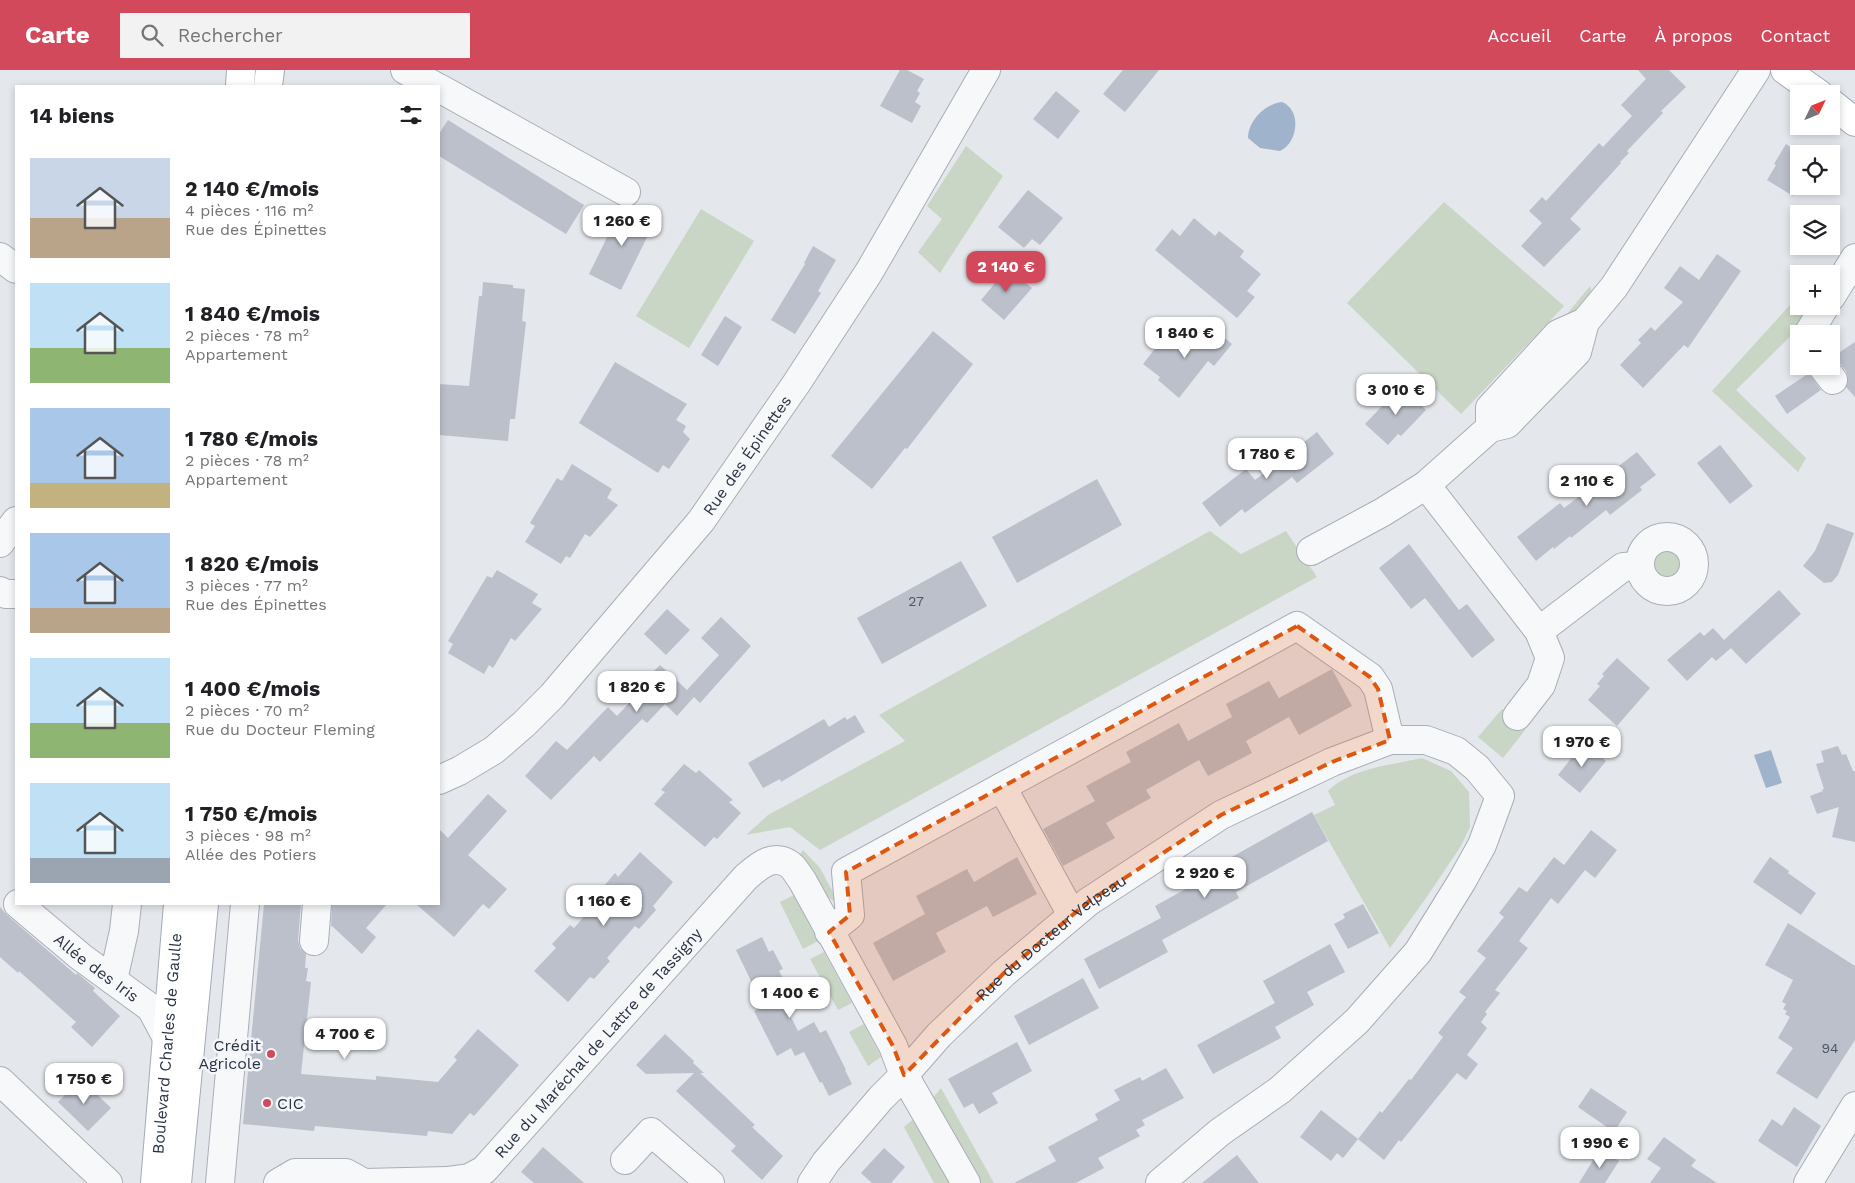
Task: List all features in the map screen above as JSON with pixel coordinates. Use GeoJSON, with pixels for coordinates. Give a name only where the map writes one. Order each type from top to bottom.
{"type":"FeatureCollection","features":[{"type":"Feature","properties":{"kind":"main road"},"geometry":{"type":"LineString","coordinates":[[240,85],[242,70]]}},
{"type":"Feature","properties":{"kind":"main road"},"geometry":{"type":"LineString","coordinates":[[268,85],[270,70]]}},
{"type":"Feature","properties":{"kind":"main road"},"geometry":{"type":"LineString","coordinates":[[1785,70],[1806,85]]}},
{"type":"Feature","properties":{"kind":"main road"},"geometry":{"type":"LineString","coordinates":[[1840,110],[1855,122]]}},
{"type":"Feature","properties":{"kind":"main road","name":"Boulevard Charles de Gaulle"},"geometry":{"type":"LineString","coordinates":[[155,1183],[178,905]]}},
{"type":"Feature","properties":{"kind":"main road","name":"Boulevard Charles de Gaulle"},"geometry":{"type":"LineString","coordinates":[[177,1183],[204,905]]}},
{"type":"Feature","properties":{"kind":"street"},"geometry":{"type":"LineString","coordinates":[[404,70],[433,85]]}},
{"type":"Feature","properties":{"kind":"street","name":"Rue des Épinettes"},"geometry":{"type":"LineString","coordinates":[[440,780],[459,771],[494,750],[524,724],[552,696],[701,521],[796,384],[869,272],[986,70]]}},
{"type":"Feature","properties":{"kind":"street"},"geometry":{"type":"LineString","coordinates":[[1311,551],[1383,512],[1426,485],[1490,428],[1490,408],[1558,334],[1585,322],[1614,287],[1756,70]]}},
{"type":"Feature","properties":{"kind":"street"},"geometry":{"type":"LineString","coordinates":[[440,89],[626,192]]}},
{"type":"Feature","properties":{"kind":"street"},"geometry":{"type":"LineString","coordinates":[[0,257],[15,268]]}},
{"type":"Feature","properties":{"kind":"street"},"geometry":{"type":"LineString","coordinates":[[1840,282],[1855,258]]}},
{"type":"Feature","properties":{"kind":"street"},"geometry":{"type":"LineString","coordinates":[[1426,485],[1539,632],[1550,658],[1541,685],[1518,716]]}},
{"type":"Feature","properties":{"kind":"street"},"geometry":{"type":"LineString","coordinates":[[0,543],[15,523]]}},
{"type":"Feature","properties":{"kind":"street"},"geometry":{"type":"LineString","coordinates":[[0,550],[15,548]]}},
{"type":"Feature","properties":{"kind":"street"},"geometry":{"type":"LineString","coordinates":[[1539,632],[1624,567],[1639,566]]}},
{"type":"Feature","properties":{"kind":"street"},"geometry":{"type":"LineString","coordinates":[[0,591],[6,594],[15,594]]}},
{"type":"Feature","properties":{"kind":"street"},"geometry":{"type":"LineString","coordinates":[[829,932],[850,915],[846,872],[1297,626],[1370,677],[1378,689],[1390,740]]}},
{"type":"Feature","properties":{"kind":"street","name":"Rue du Docteur Velpeau"},"geometry":{"type":"LineString","coordinates":[[812,1183],[826,1162],[939,1035],[1004,973],[1088,902],[1220,815],[1332,762],[1390,740],[1426,740],[1456,751],[1477,768],[1500,796],[1482,845],[1418,952],[1357,1020],[1280,1090],[1220,1132],[1160,1183]]}},
{"type":"Feature","properties":{"kind":"street"},"geometry":{"type":"LineString","coordinates":[[1002,787],[1072,915]]}},
{"type":"Feature","properties":{"kind":"street","name":"Rue du Maréchal de Lattre de Tassigny"},"geometry":{"type":"LineString","coordinates":[[278,1183],[295,1172],[346,1173],[364,1183],[448,1181],[468,1178],[484,1170],[746,878],[762,863],[776,859],[789,864],[802,880],[829,932],[894,1046],[904,1075],[966,1183]]}},
{"type":"Feature","properties":{"kind":"street","name":"Allée des Iris"},"geometry":{"type":"LineString","coordinates":[[0,888],[15,901]]}},
{"type":"Feature","properties":{"kind":"street","name":"Allée des Iris"},"geometry":{"type":"LineString","coordinates":[[19,905],[81,957],[151,1008],[167,1038]]}},
{"type":"Feature","properties":{"kind":"street"},"geometry":{"type":"LineString","coordinates":[[113,980],[124,931],[127,905]]}},
{"type":"Feature","properties":{"kind":"street"},"geometry":{"type":"LineString","coordinates":[[220,1183],[245,905]]}},
{"type":"Feature","properties":{"kind":"street"},"geometry":{"type":"LineString","coordinates":[[314,941],[317,905]]}},
{"type":"Feature","properties":{"kind":"street"},"geometry":{"type":"LineString","coordinates":[[0,1081],[108,1183]]}},
{"type":"Feature","properties":{"kind":"street"},"geometry":{"type":"LineString","coordinates":[[1808,1183],[1855,1106]]}},
{"type":"Feature","properties":{"kind":"street"},"geometry":{"type":"LineString","coordinates":[[625,1160],[651,1132],[710,1183]]}},
{"type":"Feature","properties":{"kind":"highlighted area"},"geometry":{"type":"Polygon","coordinates":[[[1297,626],[1370,677],[1378,689],[1390,740],[1332,762],[1221,815],[1088,902],[1004,973],[904,1075],[893,1046],[829,932],[850,915],[846,872],[1297,626]]]}},
{"type":"Feature","properties":{"kind":"green space"},"geometry":{"type":"Polygon","coordinates":[[[966,146],[1003,176],[940,273],[918,252],[942,219],[927,206],[966,146]]]}},
{"type":"Feature","properties":{"kind":"green space"},"geometry":{"type":"Polygon","coordinates":[[[1444,202],[1564,306],[1461,414],[1347,303],[1444,202]]]}},
{"type":"Feature","properties":{"kind":"green space"},"geometry":{"type":"Polygon","coordinates":[[[701,209],[754,241],[689,348],[636,316],[701,209]]]}},
{"type":"Feature","properties":{"kind":"green space"},"geometry":{"type":"Polygon","coordinates":[[[1590,286],[1593,295],[1576,316],[1558,325],[1590,286]]]}},
{"type":"Feature","properties":{"kind":"green space"},"geometry":{"type":"Polygon","coordinates":[[[1790,305],[1790,315],[1812,315],[1802,325],[1790,325],[1790,337],[1736,390],[1806,458],[1798,472],[1712,391],[1790,305]]]}},
{"type":"Feature","properties":{"kind":"green space"},"geometry":{"type":"Polygon","coordinates":[[[1210,531],[1241,554],[1286,531],[1317,577],[820,850],[790,827],[746,835],[768,815],[905,741],[879,715],[1210,531]]]}},
{"type":"Feature","properties":{"kind":"green space"},"geometry":{"type":"Polygon","coordinates":[[[1667,546],[1679,551],[1684,563],[1679,575],[1667,580],[1655,575],[1650,563],[1655,551],[1667,546]]]}},
{"type":"Feature","properties":{"kind":"green space"},"geometry":{"type":"Polygon","coordinates":[[[1502,709],[1526,729],[1503,758],[1478,737],[1502,709]]]}},
{"type":"Feature","properties":{"kind":"green space"},"geometry":{"type":"Polygon","coordinates":[[[1422,758],[1451,771],[1469,792],[1470,827],[1461,846],[1390,948],[1314,815],[1335,805],[1328,791],[1348,777],[1372,768],[1422,758]]]}},
{"type":"Feature","properties":{"kind":"green space"},"geometry":{"type":"Polygon","coordinates":[[[803,850],[820,868],[840,905],[827,896],[812,877],[799,856],[803,850]]]}},
{"type":"Feature","properties":{"kind":"green space"},"geometry":{"type":"Polygon","coordinates":[[[794,895],[818,941],[803,949],[780,902],[794,895]]]}},
{"type":"Feature","properties":{"kind":"green space"},"geometry":{"type":"Polygon","coordinates":[[[824,952],[852,1003],[838,1010],[810,959],[824,952]]]}},
{"type":"Feature","properties":{"kind":"green space"},"geometry":{"type":"Polygon","coordinates":[[[864,1024],[881,1057],[868,1066],[849,1032],[864,1024]]]}},
{"type":"Feature","properties":{"kind":"green space"},"geometry":{"type":"Polygon","coordinates":[[[941,1088],[994,1183],[978,1183],[932,1099],[941,1088]]]}},
{"type":"Feature","properties":{"kind":"green space"},"geometry":{"type":"Polygon","coordinates":[[[916,1117],[951,1183],[934,1183],[904,1127],[916,1117]]]}},
{"type":"Feature","properties":{"kind":"water"},"geometry":{"type":"Polygon","coordinates":[[[1282,102],[1293,112],[1295,119],[1294,134],[1291,141],[1280,151],[1260,148],[1248,138],[1251,125],[1264,110],[1276,103],[1282,102]]]}},
{"type":"Feature","properties":{"kind":"water"},"geometry":{"type":"Polygon","coordinates":[[[1771,750],[1782,783],[1766,788],[1754,755],[1771,750]]]}},
{"type":"Feature","properties":{"kind":"building"},"geometry":{"type":"Polygon","coordinates":[[[900,70],[907,70],[924,79],[917,91],[920,93],[915,102],[921,106],[912,123],[880,106],[900,70]]]}},
{"type":"Feature","properties":{"kind":"building"},"geometry":{"type":"Polygon","coordinates":[[[1123,70],[1159,70],[1125,112],[1103,94],[1123,70]]]}},
{"type":"Feature","properties":{"kind":"building"},"geometry":{"type":"Polygon","coordinates":[[[1638,70],[1669,70],[1686,87],[1661,111],[1663,113],[1627,151],[1629,153],[1621,163],[1570,219],[1581,229],[1544,267],[1521,246],[1542,223],[1529,211],[1542,197],[1546,201],[1599,143],[1603,147],[1632,116],[1621,105],[1646,79],[1638,70]]]}},
{"type":"Feature","properties":{"kind":"building"},"geometry":{"type":"Polygon","coordinates":[[[1056,91],[1080,111],[1058,139],[1033,119],[1056,91]]]}},
{"type":"Feature","properties":{"kind":"building"},"geometry":{"type":"Polygon","coordinates":[[[448,120],[584,205],[566,234],[440,157],[440,132],[448,120]]]}},
{"type":"Feature","properties":{"kind":"building"},"geometry":{"type":"Polygon","coordinates":[[[1786,144],[1790,146],[1790,194],[1767,180],[1776,165],[1774,164],[1786,144]]]}},
{"type":"Feature","properties":{"kind":"building"},"geometry":{"type":"Polygon","coordinates":[[[1028,190],[1063,218],[1040,245],[1032,239],[1024,248],[998,227],[1028,190]]]}},
{"type":"Feature","properties":{"kind":"building"},"geometry":{"type":"Polygon","coordinates":[[[622,207],[628,207],[655,221],[621,290],[589,274],[622,207]]]}},
{"type":"Feature","properties":{"kind":"building"},"geometry":{"type":"Polygon","coordinates":[[[1194,218],[1215,236],[1219,231],[1244,251],[1240,257],[1261,274],[1247,291],[1255,297],[1237,318],[1155,250],[1172,229],[1180,236],[1194,218]]]}},
{"type":"Feature","properties":{"kind":"building"},"geometry":{"type":"Polygon","coordinates":[[[813,246],[836,260],[818,291],[821,293],[795,334],[771,320],[805,264],[813,246]]]}},
{"type":"Feature","properties":{"kind":"building"},"geometry":{"type":"Polygon","coordinates":[[[1717,254],[1741,271],[1688,348],[1684,345],[1643,388],[1620,365],[1641,343],[1638,340],[1651,327],[1655,331],[1683,302],[1664,288],[1680,266],[1699,280],[1717,254]]]}},
{"type":"Feature","properties":{"kind":"building"},"geometry":{"type":"Polygon","coordinates":[[[1005,266],[1032,288],[1004,320],[981,300],[996,282],[993,280],[1005,266]]]}},
{"type":"Feature","properties":{"kind":"building"},"geometry":{"type":"Polygon","coordinates":[[[483,282],[513,285],[513,288],[525,289],[522,321],[526,322],[515,419],[510,419],[508,441],[440,435],[440,384],[469,386],[479,296],[482,296],[483,282]]]}},
{"type":"Feature","properties":{"kind":"building"},"geometry":{"type":"Polygon","coordinates":[[[725,316],[742,327],[718,366],[701,355],[725,316]]]}},
{"type":"Feature","properties":{"kind":"building"},"geometry":{"type":"Polygon","coordinates":[[[1211,327],[1232,344],[1214,366],[1208,361],[1179,398],[1158,380],[1160,377],[1143,364],[1161,341],[1163,343],[1172,332],[1191,348],[1211,327]]]}},
{"type":"Feature","properties":{"kind":"building"},"geometry":{"type":"Polygon","coordinates":[[[933,331],[973,364],[907,449],[905,448],[872,489],[831,456],[933,331]]]}},
{"type":"Feature","properties":{"kind":"building"},"geometry":{"type":"Polygon","coordinates":[[[1855,342],[1855,397],[1846,387],[1848,378],[1846,371],[1840,364],[1840,352],[1855,342]]]}},
{"type":"Feature","properties":{"kind":"building"},"geometry":{"type":"Polygon","coordinates":[[[615,362],[687,404],[676,420],[686,426],[683,432],[690,439],[669,469],[663,465],[658,473],[579,423],[615,362]]]}},
{"type":"Feature","properties":{"kind":"building"},"geometry":{"type":"Polygon","coordinates":[[[1806,375],[1810,375],[1821,390],[1787,414],[1775,396],[1806,375]]]}},
{"type":"Feature","properties":{"kind":"building"},"geometry":{"type":"Polygon","coordinates":[[[1401,386],[1426,410],[1401,436],[1398,434],[1388,445],[1365,424],[1401,386]]]}},
{"type":"Feature","properties":{"kind":"building"},"geometry":{"type":"Polygon","coordinates":[[[1317,432],[1334,454],[1297,483],[1292,477],[1245,513],[1242,509],[1220,527],[1202,503],[1246,469],[1255,480],[1317,432]]]}},
{"type":"Feature","properties":{"kind":"building"},"geometry":{"type":"Polygon","coordinates":[[[1720,445],[1753,486],[1730,504],[1697,463],[1720,445]]]}},
{"type":"Feature","properties":{"kind":"building"},"geometry":{"type":"Polygon","coordinates":[[[1637,452],[1656,475],[1640,487],[1642,490],[1610,515],[1606,510],[1571,538],[1570,536],[1554,549],[1553,547],[1536,561],[1517,537],[1560,503],[1564,508],[1637,452]]]}},
{"type":"Feature","properties":{"kind":"building"},"geometry":{"type":"Polygon","coordinates":[[[572,464],[612,489],[607,498],[618,505],[590,537],[585,534],[570,558],[566,556],[561,564],[525,542],[535,526],[530,523],[557,478],[562,481],[572,464]]]}},
{"type":"Feature","properties":{"kind":"building"},"geometry":{"type":"Polygon","coordinates":[[[1097,479],[1122,525],[1017,583],[992,537],[1097,479]]]}},
{"type":"Feature","properties":{"kind":"building"},"geometry":{"type":"Polygon","coordinates":[[[1827,523],[1854,533],[1838,575],[1832,582],[1824,583],[1803,566],[1815,551],[1827,523]]]}},
{"type":"Feature","properties":{"kind":"building"},"geometry":{"type":"Polygon","coordinates":[[[1409,544],[1459,610],[1467,604],[1495,640],[1472,658],[1425,598],[1411,609],[1379,568],[1409,544]]]}},
{"type":"Feature","properties":{"kind":"building"},"geometry":{"type":"Polygon","coordinates":[[[961,561],[987,606],[882,664],[857,618],[961,561]]]}},
{"type":"Feature","properties":{"kind":"building"},"geometry":{"type":"Polygon","coordinates":[[[497,570],[538,594],[532,603],[542,609],[515,641],[511,638],[493,668],[489,665],[484,674],[448,653],[453,644],[448,641],[487,576],[492,578],[497,570]]]}},
{"type":"Feature","properties":{"kind":"building"},"geometry":{"type":"Polygon","coordinates":[[[1779,590],[1801,614],[1746,664],[1731,648],[1716,661],[1712,657],[1687,681],[1667,660],[1700,632],[1704,636],[1713,628],[1724,640],[1779,590]]]}},
{"type":"Feature","properties":{"kind":"building"},"geometry":{"type":"Polygon","coordinates":[[[667,609],[690,630],[666,655],[644,634],[667,609]]]}},
{"type":"Feature","properties":{"kind":"building"},"geometry":{"type":"Polygon","coordinates":[[[721,617],[751,646],[700,703],[694,697],[677,716],[665,704],[647,723],[642,719],[600,762],[594,756],[551,800],[525,776],[556,741],[567,750],[608,707],[617,716],[646,685],[643,682],[660,665],[687,690],[719,655],[701,638],[721,617]]]}},
{"type":"Feature","properties":{"kind":"building"},"geometry":{"type":"Polygon","coordinates":[[[1617,658],[1650,688],[1617,726],[1588,700],[1600,686],[1597,684],[1604,676],[1602,674],[1617,658]]]}},
{"type":"Feature","properties":{"kind":"building"},"geometry":{"type":"Polygon","coordinates":[[[1332,669],[1352,706],[1299,735],[1289,717],[1246,741],[1252,753],[1208,776],[1199,760],[1146,790],[1151,798],[1106,823],[1115,838],[1063,866],[1043,829],[1095,801],[1086,786],[1131,762],[1126,752],[1179,723],[1188,741],[1232,717],[1226,704],[1269,681],[1279,698],[1332,669]]]}},
{"type":"Feature","properties":{"kind":"building"},"geometry":{"type":"Polygon","coordinates":[[[855,715],[865,732],[781,782],[780,779],[763,788],[748,763],[824,719],[829,727],[845,717],[847,720],[855,715]]]}},
{"type":"Feature","properties":{"kind":"building"},"geometry":{"type":"Polygon","coordinates":[[[1581,746],[1588,746],[1606,761],[1580,793],[1558,775],[1581,746]]]}},
{"type":"Feature","properties":{"kind":"building"},"geometry":{"type":"Polygon","coordinates":[[[1838,746],[1842,755],[1846,754],[1853,771],[1855,771],[1855,842],[1832,837],[1839,807],[1817,814],[1810,796],[1824,789],[1816,764],[1824,762],[1821,751],[1838,746]]]}},
{"type":"Feature","properties":{"kind":"building"},"geometry":{"type":"Polygon","coordinates":[[[684,764],[696,773],[699,770],[733,800],[729,802],[741,813],[717,839],[714,837],[705,847],[654,804],[665,792],[661,790],[684,764]]]}},
{"type":"Feature","properties":{"kind":"building"},"geometry":{"type":"Polygon","coordinates":[[[488,794],[507,811],[468,855],[507,889],[489,909],[483,904],[454,937],[417,905],[440,905],[440,830],[448,838],[488,794]]]}},
{"type":"Feature","properties":{"kind":"building"},"geometry":{"type":"Polygon","coordinates":[[[1312,812],[1328,841],[1236,892],[1239,898],[1162,940],[1168,952],[1099,989],[1084,959],[1161,918],[1155,906],[1233,863],[1230,858],[1312,812]]]}},
{"type":"Feature","properties":{"kind":"building"},"geometry":{"type":"Polygon","coordinates":[[[1591,830],[1617,850],[1595,878],[1585,870],[1558,904],[1551,898],[1519,941],[1528,948],[1495,990],[1500,993],[1485,1012],[1487,1014],[1481,1022],[1487,1028],[1467,1055],[1478,1064],[1466,1080],[1457,1073],[1384,1160],[1358,1139],[1380,1111],[1382,1113],[1409,1079],[1411,1080],[1443,1037],[1438,1033],[1466,997],[1459,992],[1486,958],[1477,951],[1504,917],[1499,913],[1519,887],[1527,892],[1554,857],[1564,865],[1591,830]]]}},
{"type":"Feature","properties":{"kind":"building"},"geometry":{"type":"Polygon","coordinates":[[[640,852],[673,882],[653,906],[656,910],[639,929],[635,926],[607,958],[610,961],[594,979],[590,977],[568,1002],[534,971],[556,948],[552,944],[570,925],[574,928],[602,896],[598,893],[615,873],[618,877],[640,852]]]}},
{"type":"Feature","properties":{"kind":"building"},"geometry":{"type":"Polygon","coordinates":[[[1017,857],[1037,894],[993,917],[987,906],[936,933],[946,952],[893,981],[873,943],[925,914],[916,896],[967,869],[974,882],[1017,857]]]}},
{"type":"Feature","properties":{"kind":"building"},"geometry":{"type":"Polygon","coordinates":[[[1770,857],[1789,871],[1788,873],[1816,893],[1801,915],[1753,882],[1770,857]]]}},
{"type":"Feature","properties":{"kind":"building"},"geometry":{"type":"Polygon","coordinates":[[[1363,904],[1379,933],[1348,949],[1334,924],[1345,918],[1343,914],[1363,904]]]}},
{"type":"Feature","properties":{"kind":"building"},"geometry":{"type":"Polygon","coordinates":[[[264,905],[301,905],[298,940],[300,948],[306,954],[305,968],[308,968],[306,981],[311,982],[301,1074],[376,1080],[376,1076],[438,1082],[457,1060],[454,1057],[478,1029],[519,1065],[474,1116],[470,1113],[452,1134],[428,1131],[427,1136],[315,1126],[314,1131],[243,1124],[264,905]]]}},
{"type":"Feature","properties":{"kind":"building"},"geometry":{"type":"Polygon","coordinates":[[[332,905],[386,905],[366,928],[376,937],[362,954],[331,927],[332,905]]]}},
{"type":"Feature","properties":{"kind":"building"},"geometry":{"type":"Polygon","coordinates":[[[0,907],[76,975],[77,973],[95,988],[93,991],[120,1016],[92,1047],[71,1027],[76,1022],[19,971],[18,973],[0,957],[0,907]]]}},
{"type":"Feature","properties":{"kind":"building"},"geometry":{"type":"Polygon","coordinates":[[[1788,923],[1855,966],[1855,1040],[1817,1099],[1776,1073],[1793,1048],[1778,1038],[1790,1017],[1785,1014],[1787,1011],[1783,1009],[1786,1004],[1782,1002],[1793,980],[1765,965],[1788,923]]]}},
{"type":"Feature","properties":{"kind":"building"},"geometry":{"type":"Polygon","coordinates":[[[762,937],[769,952],[773,950],[783,969],[779,971],[784,980],[775,985],[798,1031],[814,1022],[820,1033],[826,1030],[852,1084],[829,1096],[804,1052],[795,1056],[791,1048],[777,1056],[754,1011],[762,1007],[736,950],[762,937]]]}},
{"type":"Feature","properties":{"kind":"building"},"geometry":{"type":"Polygon","coordinates":[[[1330,944],[1345,972],[1307,992],[1314,1005],[1275,1027],[1281,1038],[1213,1074],[1197,1045],[1275,1003],[1263,981],[1330,944]]]}},
{"type":"Feature","properties":{"kind":"building"},"geometry":{"type":"Polygon","coordinates":[[[1083,978],[1099,1008],[1029,1045],[1014,1016],[1083,978]]]}},
{"type":"Feature","properties":{"kind":"building"},"geometry":{"type":"Polygon","coordinates":[[[665,1034],[704,1073],[700,1073],[755,1125],[752,1127],[783,1156],[762,1180],[731,1151],[736,1146],[676,1091],[694,1073],[646,1074],[636,1065],[665,1034]]]}},
{"type":"Feature","properties":{"kind":"building"},"geometry":{"type":"Polygon","coordinates":[[[1017,1042],[1032,1071],[992,1093],[998,1103],[979,1114],[973,1103],[964,1108],[948,1079],[1017,1042]]]}},
{"type":"Feature","properties":{"kind":"building"},"geometry":{"type":"Polygon","coordinates":[[[1166,1068],[1184,1098],[1142,1120],[1145,1125],[1136,1130],[1140,1136],[1098,1158],[1104,1168],[1076,1183],[1014,1183],[1056,1161],[1048,1147],[1098,1120],[1095,1114],[1120,1100],[1114,1090],[1140,1077],[1142,1081],[1166,1068]]]}},
{"type":"Feature","properties":{"kind":"building"},"geometry":{"type":"Polygon","coordinates":[[[81,1079],[111,1108],[88,1131],[58,1102],[81,1079]]]}},
{"type":"Feature","properties":{"kind":"building"},"geometry":{"type":"Polygon","coordinates":[[[1591,1088],[1627,1112],[1614,1132],[1578,1107],[1591,1088]]]}},
{"type":"Feature","properties":{"kind":"building"},"geometry":{"type":"Polygon","coordinates":[[[1794,1107],[1821,1126],[1797,1167],[1758,1141],[1772,1119],[1782,1126],[1794,1107]]]}},
{"type":"Feature","properties":{"kind":"building"},"geometry":{"type":"Polygon","coordinates":[[[1321,1110],[1358,1139],[1343,1158],[1337,1153],[1331,1161],[1300,1137],[1321,1110]]]}},
{"type":"Feature","properties":{"kind":"building"},"geometry":{"type":"Polygon","coordinates":[[[1664,1137],[1696,1160],[1691,1166],[1717,1183],[1650,1183],[1661,1168],[1647,1159],[1664,1137]]]}},
{"type":"Feature","properties":{"kind":"building"},"geometry":{"type":"Polygon","coordinates":[[[543,1147],[584,1183],[534,1183],[521,1172],[543,1147]]]}},
{"type":"Feature","properties":{"kind":"building"},"geometry":{"type":"Polygon","coordinates":[[[884,1148],[905,1167],[891,1183],[872,1183],[861,1173],[884,1148]]]}},
{"type":"Feature","properties":{"kind":"building"},"geometry":{"type":"Polygon","coordinates":[[[1600,1149],[1619,1161],[1605,1183],[1579,1183],[1600,1149]]]}},
{"type":"Feature","properties":{"kind":"building"},"geometry":{"type":"Polygon","coordinates":[[[1237,1155],[1259,1183],[1202,1183],[1237,1155]]]}},
{"type":"Feature","properties":{"kind":"place","name":"Crédit Agricole"},"geometry":{"type":"Point","coordinates":[271,1054]}},
{"type":"Feature","properties":{"kind":"place","name":"CIC"},"geometry":{"type":"Point","coordinates":[267,1103]}}]}
